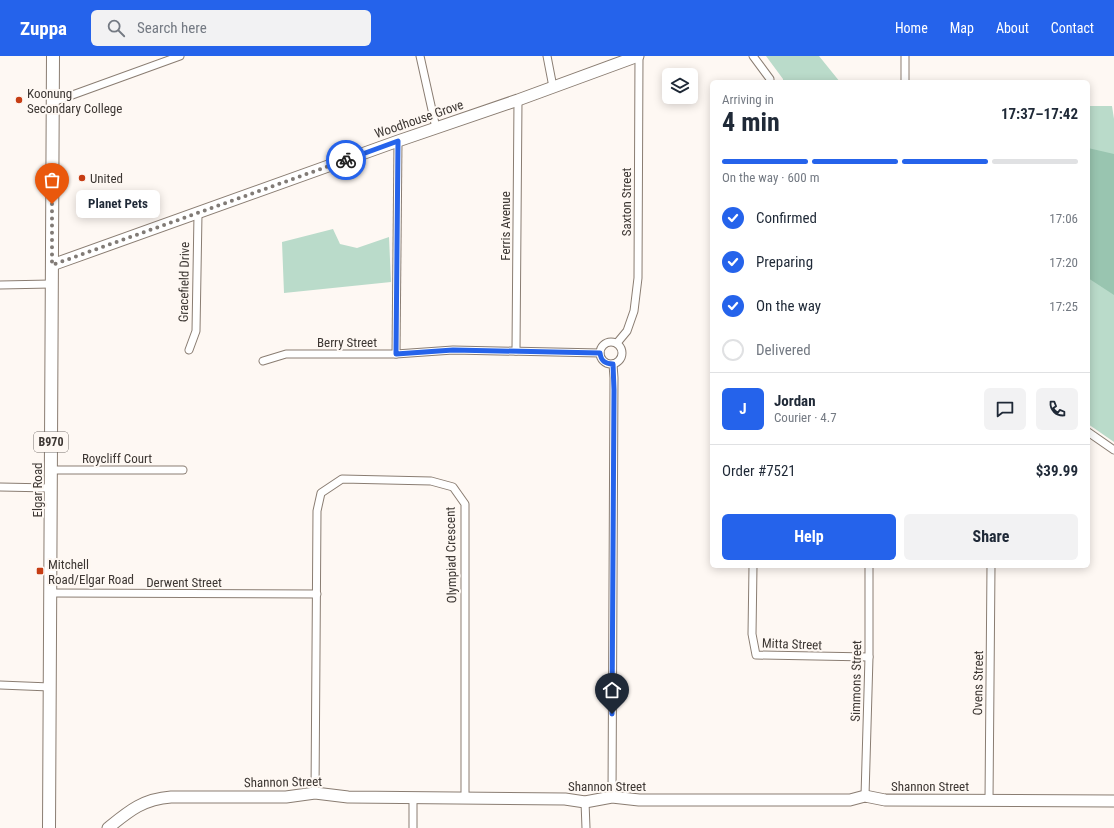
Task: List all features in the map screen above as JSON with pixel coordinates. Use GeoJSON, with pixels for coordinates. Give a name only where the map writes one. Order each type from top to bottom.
{"type":"FeatureCollection","features":[{"type":"Feature","properties":{"kind":"main road","name":"Elgar Road"},"geometry":{"type":"LineString","coordinates":[[50,828],[53,56]]}},
{"type":"Feature","properties":{"kind":"street"},"geometry":{"type":"LineString","coordinates":[[53,102],[180,56]]}},
{"type":"Feature","properties":{"kind":"street"},"geometry":{"type":"LineString","coordinates":[[420,56],[436,128]]}},
{"type":"Feature","properties":{"kind":"street"},"geometry":{"type":"LineString","coordinates":[[547,56],[553,87]]}},
{"type":"Feature","properties":{"kind":"street","name":"Woodhouse Grove"},"geometry":{"type":"LineString","coordinates":[[52,265],[638,56]]}},
{"type":"Feature","properties":{"kind":"street","name":"Saxton Street"},"geometry":{"type":"LineString","coordinates":[[617,343],[627,331],[634,311],[638,278],[638,56]]}},
{"type":"Feature","properties":{"kind":"street"},"geometry":{"type":"LineString","coordinates":[[753,56],[770,80]]}},
{"type":"Feature","properties":{"kind":"street"},"geometry":{"type":"LineString","coordinates":[[905,56],[905,80]]}},
{"type":"Feature","properties":{"kind":"street","name":"Ferris Avenue"},"geometry":{"type":"LineString","coordinates":[[516,351],[518,100]]}},
{"type":"Feature","properties":{"kind":"street"},"geometry":{"type":"LineString","coordinates":[[396,354],[398,141]]}},
{"type":"Feature","properties":{"kind":"street","name":"Gracefield Drive"},"geometry":{"type":"LineString","coordinates":[[189,350],[196,331],[198,214]]}},
{"type":"Feature","properties":{"kind":"street"},"geometry":{"type":"LineString","coordinates":[[0,285],[52,284]]}},
{"type":"Feature","properties":{"kind":"street"},"geometry":{"type":"LineString","coordinates":[[606,342],[617,343],[623,353],[621,359],[613,364],[608,364],[603,361],[600,353],[601,347],[606,342]]}},
{"type":"Feature","properties":{"kind":"street","name":"Berry Street"},"geometry":{"type":"LineString","coordinates":[[263,361],[286,354],[396,354],[453,350],[600,353]]}},
{"type":"Feature","properties":{"kind":"street"},"geometry":{"type":"LineString","coordinates":[[612,797],[613,364]]}},
{"type":"Feature","properties":{"kind":"street"},"geometry":{"type":"LineString","coordinates":[[1090,433],[1114,450]]}},
{"type":"Feature","properties":{"kind":"street","name":"Roycliff Court"},"geometry":{"type":"LineString","coordinates":[[51,470],[183,470]]}},
{"type":"Feature","properties":{"kind":"street","name":"Olympiad Crescent"},"geometry":{"type":"LineString","coordinates":[[315,793],[317,511],[321,493],[342,480],[431,481],[453,487],[465,504],[465,798]]}},
{"type":"Feature","properties":{"kind":"street"},"geometry":{"type":"LineString","coordinates":[[0,487],[51,488]]}},
{"type":"Feature","properties":{"kind":"street","name":"Mitta Street"},"geometry":{"type":"LineString","coordinates":[[753,568],[752,634],[756,655],[869,657]]}},
{"type":"Feature","properties":{"kind":"street","name":"Simmons Street"},"geometry":{"type":"LineString","coordinates":[[865,796],[869,657],[869,568]]}},
{"type":"Feature","properties":{"kind":"street","name":"Ovens Street"},"geometry":{"type":"LineString","coordinates":[[989,800],[991,568]]}},
{"type":"Feature","properties":{"kind":"street","name":"Derwent Street"},"geometry":{"type":"LineString","coordinates":[[51,593],[316,594]]}},
{"type":"Feature","properties":{"kind":"street"},"geometry":{"type":"LineString","coordinates":[[0,686],[50,687]]}},
{"type":"Feature","properties":{"kind":"street","name":"Shannon Street"},"geometry":{"type":"LineString","coordinates":[[108,828],[133,808],[158,798],[286,798],[315,793],[348,798],[565,799],[585,802],[612,797],[639,800],[850,800],[865,796],[885,800],[1114,801]]}},
{"type":"Feature","properties":{"kind":"street"},"geometry":{"type":"LineString","coordinates":[[413,798],[413,828]]}},
{"type":"Feature","properties":{"kind":"street"},"geometry":{"type":"LineString","coordinates":[[585,802],[586,828]]}},
{"type":"Feature","properties":{"kind":"green space"},"geometry":{"type":"Polygon","coordinates":[[[766,56],[819,56],[838,80],[783,80],[766,56]]]}},
{"type":"Feature","properties":{"kind":"green space"},"geometry":{"type":"Polygon","coordinates":[[[1090,106],[1112,106],[1114,119],[1114,442],[1090,425],[1090,106]]]}},
{"type":"Feature","properties":{"kind":"green space"},"geometry":{"type":"Polygon","coordinates":[[[1090,148],[1114,154],[1114,295],[1090,279],[1090,148]]]}},
{"type":"Feature","properties":{"kind":"green space"},"geometry":{"type":"Polygon","coordinates":[[[333,229],[340,244],[357,248],[389,237],[391,282],[284,293],[282,242],[333,229]]]}},
{"type":"Feature","properties":{"kind":"way so far"},"geometry":{"type":"LineString","coordinates":[[52,204],[52,265],[346,160]]}},
{"type":"Feature","properties":{"kind":"place","name":"Koonung Secondary College"},"geometry":{"type":"Point","coordinates":[19,100]}},
{"type":"Feature","properties":{"kind":"place","name":"United"},"geometry":{"type":"Point","coordinates":[82,178]}},
{"type":"Feature","properties":{"kind":"place","name":"Planet Pets"},"geometry":{"type":"Point","coordinates":[52,204]}},
{"type":"Feature","properties":{"kind":"place","name":"Mitchell Road/Elgar Road"},"geometry":{"type":"Point","coordinates":[40,571]}},
{"type":"Feature","properties":{"kind":"route"},"geometry":{"type":"LineString","coordinates":[[346,160],[398,141],[396,354],[453,350],[600,353],[600,358],[603,361],[608,364],[613,364],[612,714]]}}]}
